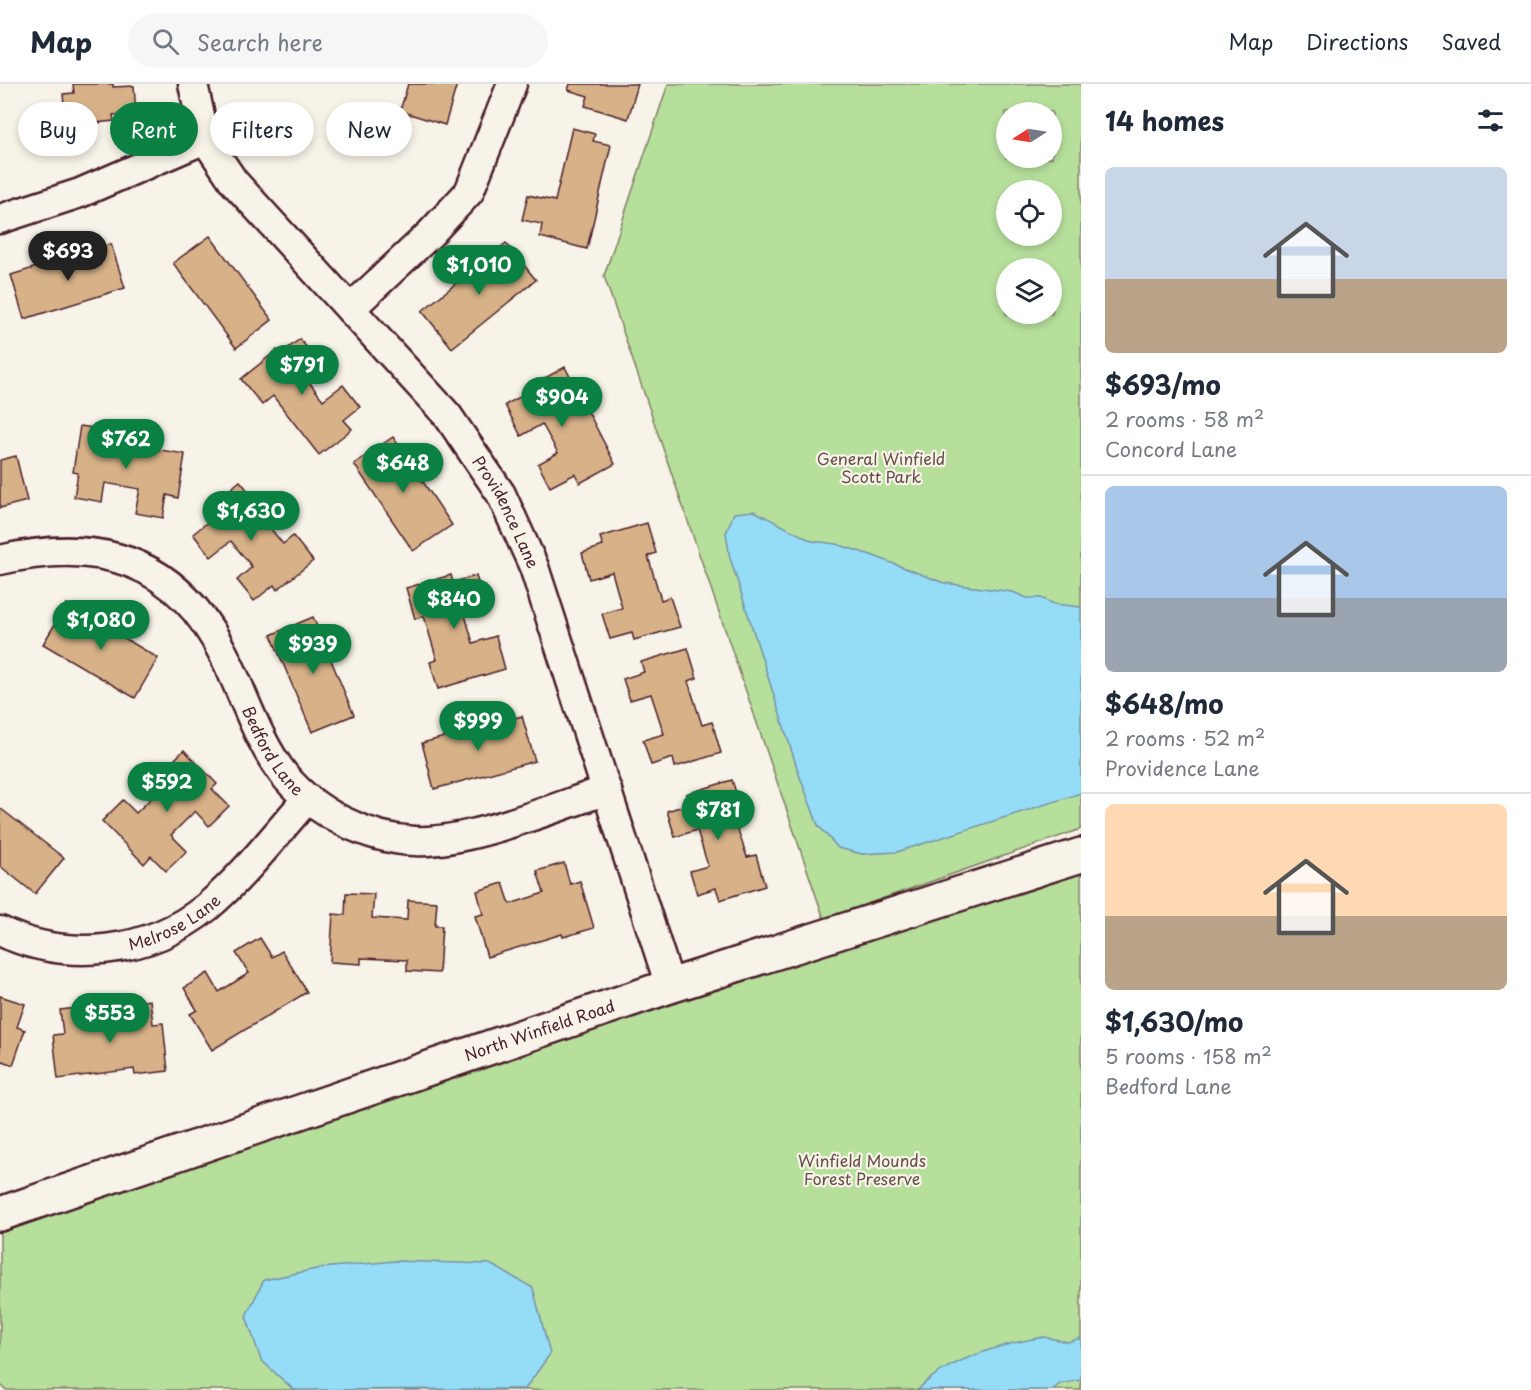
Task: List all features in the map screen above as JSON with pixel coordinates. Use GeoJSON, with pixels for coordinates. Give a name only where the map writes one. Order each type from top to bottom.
{"type":"FeatureCollection","features":[{"type":"Feature","properties":{"kind":"street","name":"Providence Lane"},"geometry":{"type":"LineString","coordinates":[[193,84],[205,139],[253,205],[448,416],[501,494],[534,567],[670,986]]}},
{"type":"Feature","properties":{"kind":"street"},"geometry":{"type":"LineString","coordinates":[[350,309],[430,234],[469,192],[512,84]]}},
{"type":"Feature","properties":{"kind":"street"},"geometry":{"type":"LineString","coordinates":[[0,219],[80,193],[205,139]]}},
{"type":"Feature","properties":{"kind":"street","name":"Bedford Lane"},"geometry":{"type":"LineString","coordinates":[[0,560],[42,551],[72,549],[118,558],[160,576],[198,613],[212,632],[269,753],[285,776],[307,799],[364,831],[391,839],[437,841],[470,834],[608,790]]}},
{"type":"Feature","properties":{"kind":"street","name":"Melrose Lane"},"geometry":{"type":"LineString","coordinates":[[0,931],[26,942],[63,950],[100,950],[143,942],[173,929],[215,899],[307,799]]}},
{"type":"Feature","properties":{"kind":"street","name":"North Winfield Road"},"geometry":{"type":"LineString","coordinates":[[0,1214],[670,986],[1081,855]]}},
{"type":"Feature","properties":{"kind":"green space","name":"General Winfield Scott Park"},"geometry":{"type":"Polygon","coordinates":[[[668,84],[1081,84],[1081,829],[824,919],[604,276],[668,84]]]}},
{"type":"Feature","properties":{"kind":"green space","name":"Winfield Mounds Forest Preserve"},"geometry":{"type":"Polygon","coordinates":[[[1081,873],[1081,1390],[6,1390],[0,1384],[0,1227],[676,1000],[1081,873]]]}},
{"type":"Feature","properties":{"kind":"water"},"geometry":{"type":"Polygon","coordinates":[[[754,511],[812,541],[836,544],[871,555],[944,583],[1013,592],[1027,598],[1041,598],[1054,604],[1081,607],[1081,793],[897,852],[862,854],[838,848],[818,825],[800,777],[730,558],[726,533],[734,513],[754,511]]]}},
{"type":"Feature","properties":{"kind":"water"},"geometry":{"type":"Polygon","coordinates":[[[395,1261],[490,1264],[533,1288],[550,1354],[525,1389],[294,1390],[261,1360],[246,1316],[264,1280],[321,1268],[395,1261]]]}},
{"type":"Feature","properties":{"kind":"water"},"geometry":{"type":"Polygon","coordinates":[[[1044,1337],[1068,1342],[1081,1338],[1081,1380],[1060,1384],[1052,1390],[918,1390],[943,1370],[976,1354],[1044,1337]]]}},
{"type":"Feature","properties":{"kind":"building"},"geometry":{"type":"Polygon","coordinates":[[[73,84],[134,86],[135,102],[110,102],[110,121],[98,123],[98,102],[64,102],[63,94],[74,93],[73,84]]]}},
{"type":"Feature","properties":{"kind":"building"},"geometry":{"type":"Polygon","coordinates":[[[408,84],[457,84],[445,125],[412,115],[412,102],[403,102],[408,84]]]}},
{"type":"Feature","properties":{"kind":"building"},"geometry":{"type":"Polygon","coordinates":[[[570,84],[638,84],[628,119],[585,106],[588,96],[568,90],[570,84]]]}},
{"type":"Feature","properties":{"kind":"building"},"geometry":{"type":"Polygon","coordinates":[[[572,128],[595,134],[593,141],[611,145],[587,249],[540,237],[542,224],[522,220],[528,195],[555,201],[572,128]]]}},
{"type":"Feature","properties":{"kind":"building"},"geometry":{"type":"Polygon","coordinates":[[[210,236],[272,320],[236,348],[173,263],[210,236]]]}},
{"type":"Feature","properties":{"kind":"building"},"geometry":{"type":"Polygon","coordinates":[[[506,243],[536,280],[452,348],[422,311],[506,243]]]}},
{"type":"Feature","properties":{"kind":"building"},"geometry":{"type":"Polygon","coordinates":[[[111,244],[125,288],[24,319],[11,275],[111,244]]]}},
{"type":"Feature","properties":{"kind":"building"},"geometry":{"type":"Polygon","coordinates":[[[300,339],[317,361],[302,373],[323,400],[343,385],[360,407],[344,420],[352,429],[319,455],[273,396],[262,405],[241,379],[277,350],[280,354],[300,339]]]}},
{"type":"Feature","properties":{"kind":"building"},"geometry":{"type":"Polygon","coordinates":[[[565,367],[615,464],[580,483],[575,474],[550,487],[538,464],[558,453],[542,424],[521,436],[505,405],[527,393],[525,389],[565,367]]]}},
{"type":"Feature","properties":{"kind":"building"},"geometry":{"type":"Polygon","coordinates":[[[80,426],[113,431],[111,442],[185,454],[178,498],[167,495],[163,518],[135,513],[140,489],[105,483],[102,502],[74,497],[78,473],[73,472],[80,426]]]}},
{"type":"Feature","properties":{"kind":"building"},"geometry":{"type":"Polygon","coordinates":[[[393,437],[452,525],[413,551],[354,464],[393,437]]]}},
{"type":"Feature","properties":{"kind":"building"},"geometry":{"type":"Polygon","coordinates":[[[16,456],[27,501],[0,508],[0,460],[16,456]]]}},
{"type":"Feature","properties":{"kind":"building"},"geometry":{"type":"Polygon","coordinates":[[[240,481],[259,504],[254,508],[283,544],[293,536],[313,561],[277,590],[274,585],[254,601],[237,580],[252,567],[231,541],[211,557],[193,534],[209,521],[202,512],[240,481]]]}},
{"type":"Feature","properties":{"kind":"building"},"geometry":{"type":"Polygon","coordinates":[[[647,523],[656,553],[648,556],[661,600],[670,597],[680,627],[634,640],[632,633],[610,639],[602,614],[622,608],[612,572],[589,579],[582,553],[603,546],[600,537],[647,523]]]}},
{"type":"Feature","properties":{"kind":"building"},"geometry":{"type":"Polygon","coordinates":[[[451,575],[453,582],[476,576],[484,601],[463,608],[473,643],[496,636],[505,669],[438,689],[430,662],[437,660],[424,616],[415,619],[406,588],[451,575]]]}},
{"type":"Feature","properties":{"kind":"building"},"geometry":{"type":"Polygon","coordinates":[[[67,604],[158,658],[135,698],[43,644],[67,604]]]}},
{"type":"Feature","properties":{"kind":"building"},"geometry":{"type":"Polygon","coordinates":[[[313,617],[354,715],[312,732],[271,635],[313,617]]]}},
{"type":"Feature","properties":{"kind":"building"},"geometry":{"type":"Polygon","coordinates":[[[688,648],[697,678],[688,681],[702,725],[712,722],[721,753],[675,767],[673,758],[651,765],[643,740],[664,734],[651,694],[630,700],[623,679],[644,672],[641,662],[688,648]]]}},
{"type":"Feature","properties":{"kind":"building"},"geometry":{"type":"Polygon","coordinates":[[[522,716],[535,761],[434,789],[422,743],[522,716]]]}},
{"type":"Feature","properties":{"kind":"building"},"geometry":{"type":"Polygon","coordinates":[[[184,750],[217,784],[212,789],[229,806],[209,826],[195,811],[171,835],[187,851],[166,871],[151,856],[144,864],[102,821],[123,800],[136,813],[171,779],[163,771],[184,750]]]}},
{"type":"Feature","properties":{"kind":"building"},"geometry":{"type":"Polygon","coordinates":[[[732,780],[742,812],[733,815],[747,857],[756,855],[765,886],[720,900],[716,888],[697,894],[690,871],[708,866],[697,830],[675,837],[667,811],[689,804],[686,794],[732,780]]]}},
{"type":"Feature","properties":{"kind":"building"},"geometry":{"type":"Polygon","coordinates":[[[0,808],[64,858],[35,894],[0,866],[0,808]]]}},
{"type":"Feature","properties":{"kind":"building"},"geometry":{"type":"Polygon","coordinates":[[[564,863],[570,884],[580,881],[594,928],[563,937],[562,934],[487,957],[475,916],[483,914],[477,891],[503,883],[510,904],[544,893],[537,871],[564,863]]]}},
{"type":"Feature","properties":{"kind":"building"},"geometry":{"type":"Polygon","coordinates":[[[346,893],[374,894],[372,918],[407,920],[408,900],[437,902],[435,926],[442,926],[439,973],[407,971],[407,960],[361,958],[361,964],[330,962],[333,914],[345,915],[346,893]]]}},
{"type":"Feature","properties":{"kind":"building"},"geometry":{"type":"Polygon","coordinates":[[[260,938],[272,957],[282,951],[307,992],[212,1050],[190,1014],[197,1010],[184,988],[208,973],[219,992],[249,973],[236,953],[260,938]]]}},
{"type":"Feature","properties":{"kind":"building"},"geometry":{"type":"Polygon","coordinates":[[[0,996],[25,1004],[17,1027],[25,1030],[13,1065],[0,1060],[0,996]]]}},
{"type":"Feature","properties":{"kind":"building"},"geometry":{"type":"Polygon","coordinates":[[[150,1000],[153,1024],[163,1023],[168,1071],[135,1075],[134,1069],[58,1079],[53,1035],[63,1034],[60,1010],[87,1007],[90,1031],[126,1026],[123,1004],[150,1000]]]}}]}
